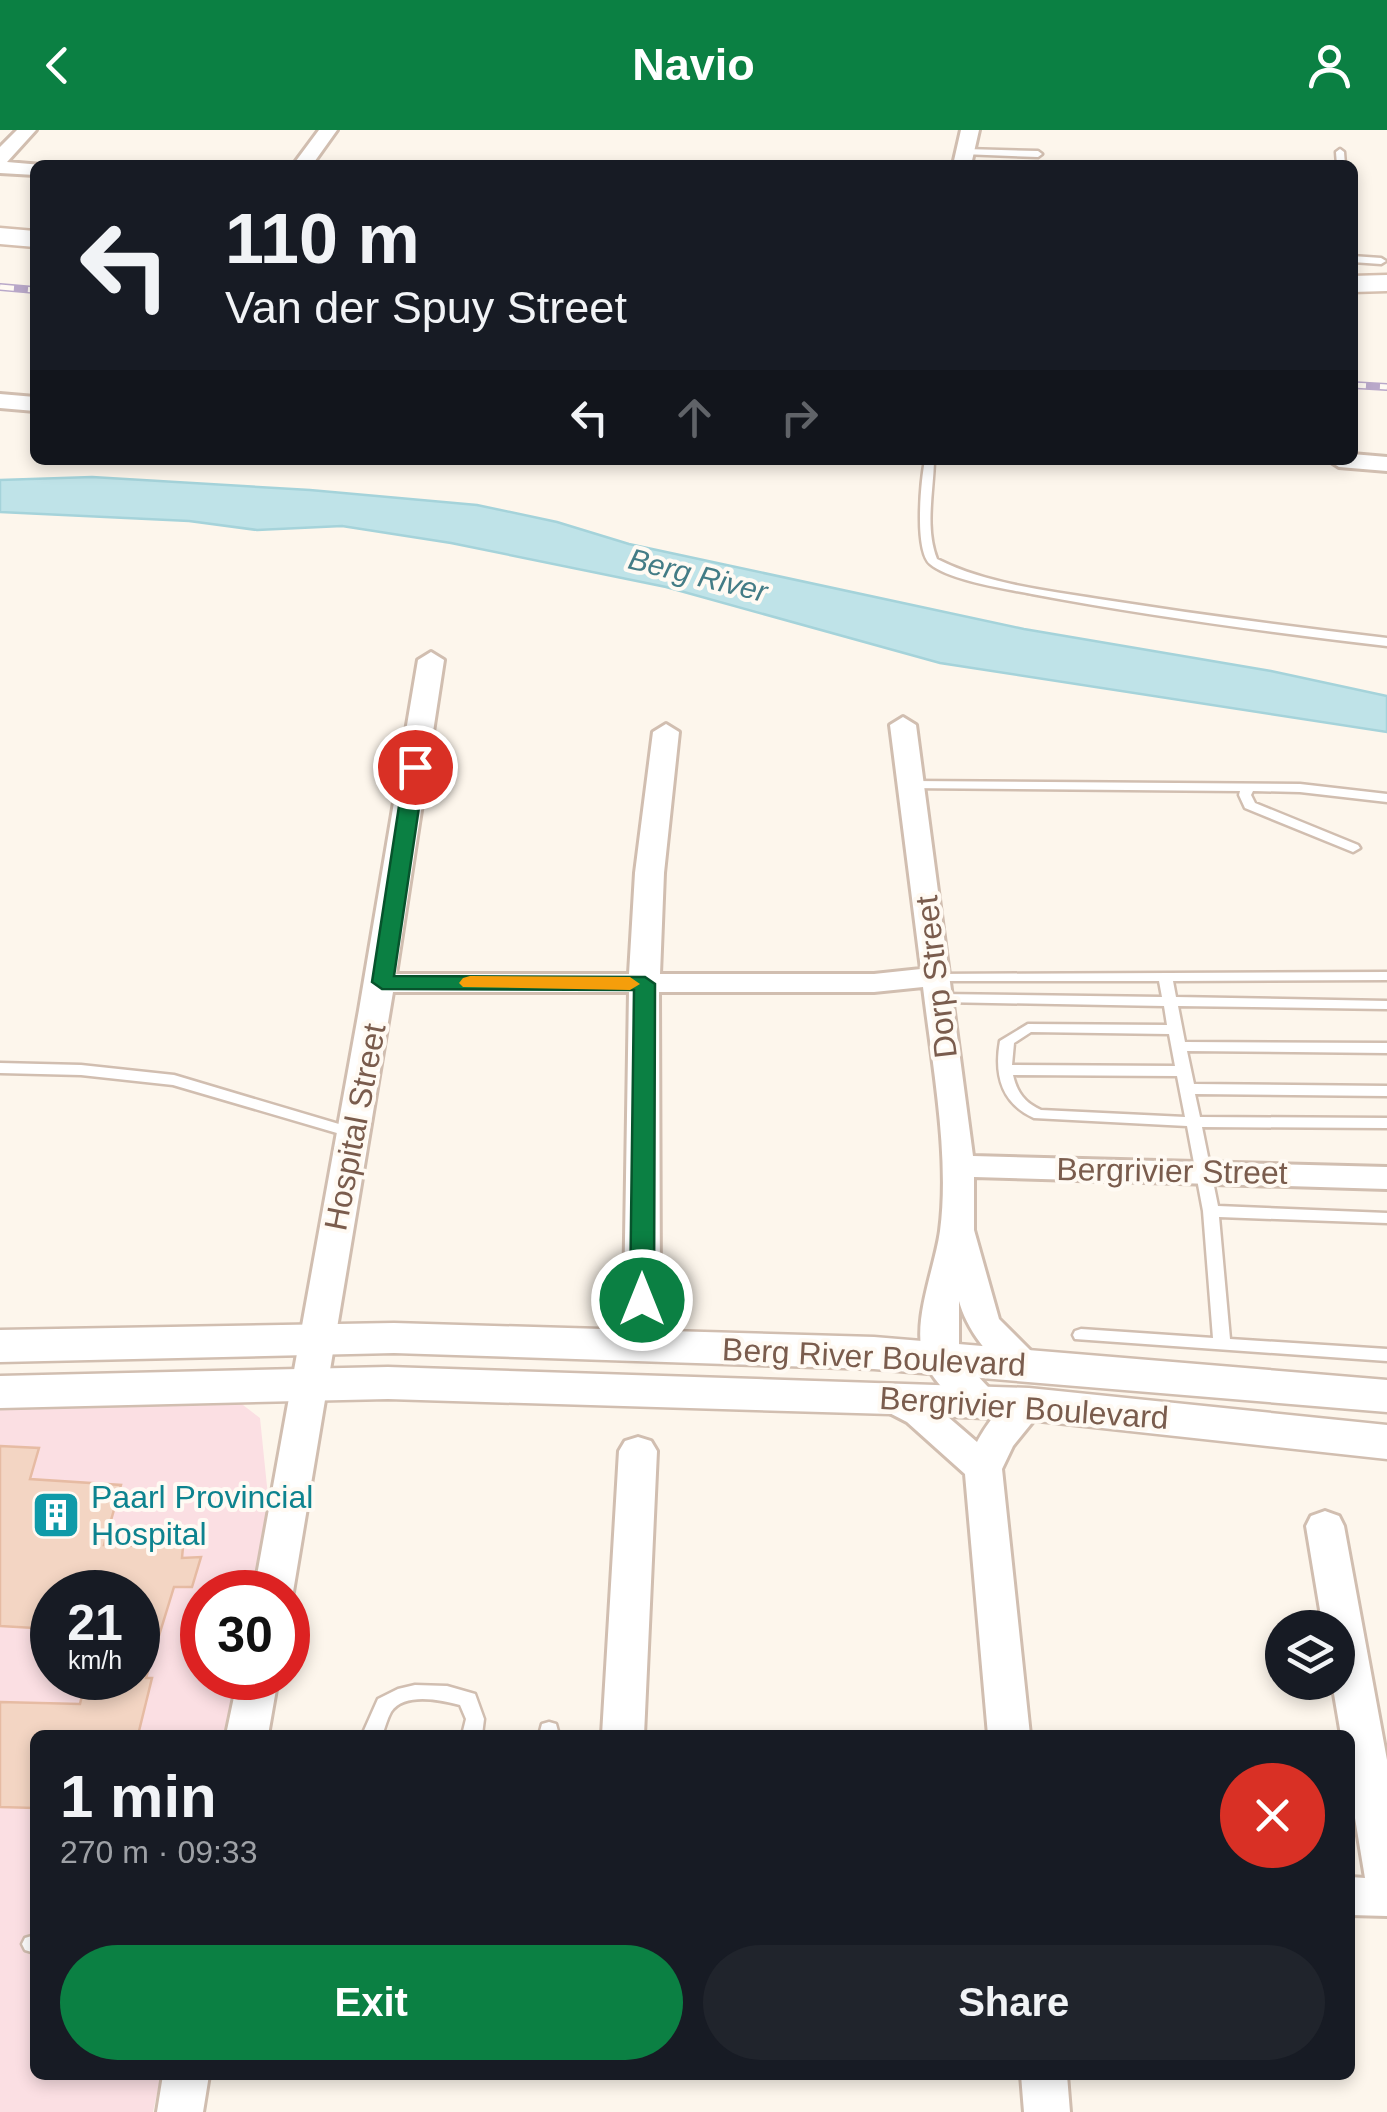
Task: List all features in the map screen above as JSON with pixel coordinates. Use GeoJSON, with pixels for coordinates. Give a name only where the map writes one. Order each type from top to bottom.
{"type":"FeatureCollection","features":[{"type":"Feature","properties":{"kind":"main road"},"geometry":{"type":"LineString","coordinates":[[0,236],[30,239]]}},
{"type":"Feature","properties":{"kind":"main road"},"geometry":{"type":"LineString","coordinates":[[1358,282],[1384,272]]}},
{"type":"Feature","properties":{"kind":"street"},"geometry":{"type":"LineString","coordinates":[[0,158],[27,130]]}},
{"type":"Feature","properties":{"kind":"street"},"geometry":{"type":"LineString","coordinates":[[306,160],[328,130]]}},
{"type":"Feature","properties":{"kind":"street"},"geometry":{"type":"LineString","coordinates":[[963,159],[970,130]]}},
{"type":"Feature","properties":{"kind":"street"},"geometry":{"type":"LineString","coordinates":[[0,167],[30,169]]}},
{"type":"Feature","properties":{"kind":"street"},"geometry":{"type":"LineString","coordinates":[[0,402],[30,404]]}},
{"type":"Feature","properties":{"kind":"street"},"geometry":{"type":"LineString","coordinates":[[1358,462],[1387,464]]}},
{"type":"Feature","properties":{"kind":"street","name":"Hospital Street"},"geometry":{"type":"LineString","coordinates":[[277,1570],[382,982],[432,660]]}},
{"type":"Feature","properties":{"kind":"street","name":"Dorp Street"},"geometry":{"type":"LineString","coordinates":[[903,725],[958,1166],[957,1230],[944,1286],[941,1358]]}},
{"type":"Feature","properties":{"kind":"street"},"geometry":{"type":"LineString","coordinates":[[642,1300],[645,984],[657,789],[666,732]]}},
{"type":"Feature","properties":{"kind":"street"},"geometry":{"type":"LineString","coordinates":[[382,982],[874,984],[938,988]]}},
{"type":"Feature","properties":{"kind":"street","name":"Bergrivier Street"},"geometry":{"type":"LineString","coordinates":[[958,1166],[1387,1178]]}},
{"type":"Feature","properties":{"kind":"street","name":"Dorp Street"},"geometry":{"type":"LineString","coordinates":[[957,1230],[983,1325],[1013,1390]]}},
{"type":"Feature","properties":{"kind":"street","name":"Berg River Boulevard"},"geometry":{"type":"LineString","coordinates":[[0,1346],[394,1338],[941,1358],[1013,1390],[1387,1396]]}},
{"type":"Feature","properties":{"kind":"street"},"geometry":{"type":"LineString","coordinates":[[0,1392],[309,1384]]}},
{"type":"Feature","properties":{"kind":"street","name":"Bergrivier Boulevard"},"geometry":{"type":"LineString","coordinates":[[309,1384],[890,1398],[1013,1390],[1387,1442]]}},
{"type":"Feature","properties":{"kind":"street"},"geometry":{"type":"LineString","coordinates":[[1009,1730],[983,1469],[998,1438],[1013,1390]]}},
{"type":"Feature","properties":{"kind":"street"},"geometry":{"type":"LineString","coordinates":[[890,1398],[920,1413],[983,1469]]}},
{"type":"Feature","properties":{"kind":"street"},"geometry":{"type":"LineString","coordinates":[[624,1730],[638,1450]]}},
{"type":"Feature","properties":{"kind":"street"},"geometry":{"type":"LineString","coordinates":[[1325,1526],[1387,1878]]}},
{"type":"Feature","properties":{"kind":"street"},"geometry":{"type":"LineString","coordinates":[[248,1730],[254,1700]]}},
{"type":"Feature","properties":{"kind":"street"},"geometry":{"type":"LineString","coordinates":[[1355,1896],[1387,1897]]}},
{"type":"Feature","properties":{"kind":"street"},"geometry":{"type":"LineString","coordinates":[[180,2112],[185,2080]]}},
{"type":"Feature","properties":{"kind":"street"},"geometry":{"type":"LineString","coordinates":[[1045,2080],[1048,2112]]}},
{"type":"Feature","properties":{"kind":"lane"},"geometry":{"type":"LineString","coordinates":[[1340,152],[1341,160]]}},
{"type":"Feature","properties":{"kind":"lane"},"geometry":{"type":"LineString","coordinates":[[963,159],[1038,154]]}},
{"type":"Feature","properties":{"kind":"lane"},"geometry":{"type":"LineString","coordinates":[[1358,261],[1384,272]]}},
{"type":"Feature","properties":{"kind":"lane"},"geometry":{"type":"LineString","coordinates":[[929,465],[927,542],[932,560],[940,570],[984,582],[1167,612],[1387,642]]}},
{"type":"Feature","properties":{"kind":"lane"},"geometry":{"type":"LineString","coordinates":[[911,785],[1300,788],[1387,798]]}},
{"type":"Feature","properties":{"kind":"lane"},"geometry":{"type":"LineString","coordinates":[[1249,787],[1245,796],[1250,805],[1353,848]]}},
{"type":"Feature","properties":{"kind":"lane"},"geometry":{"type":"LineString","coordinates":[[938,988],[1166,976],[1387,976]]}},
{"type":"Feature","properties":{"kind":"lane"},"geometry":{"type":"LineString","coordinates":[[1166,976],[1211,1211],[1222,1344]]}},
{"type":"Feature","properties":{"kind":"lane"},"geometry":{"type":"LineString","coordinates":[[938,988],[1171,1002],[1387,1005]]}},
{"type":"Feature","properties":{"kind":"lane"},"geometry":{"type":"LineString","coordinates":[[1387,1048],[1028,1028],[1007,1040],[1005,1070],[1015,1100],[1025,1110],[1040,1115],[1196,1122],[1387,1123]]}},
{"type":"Feature","properties":{"kind":"lane"},"geometry":{"type":"LineString","coordinates":[[0,1068],[81,1070],[174,1080],[354,1133]]}},
{"type":"Feature","properties":{"kind":"lane"},"geometry":{"type":"LineString","coordinates":[[1005,1070],[1185,1071]]}},
{"type":"Feature","properties":{"kind":"lane"},"geometry":{"type":"LineString","coordinates":[[1189,1089],[1387,1091]]}},
{"type":"Feature","properties":{"kind":"lane"},"geometry":{"type":"LineString","coordinates":[[1211,1211],[1387,1218]]}},
{"type":"Feature","properties":{"kind":"lane"},"geometry":{"type":"LineString","coordinates":[[1082,1336],[1387,1355]]}},
{"type":"Feature","properties":{"kind":"lane"},"geometry":{"type":"LineString","coordinates":[[374,1730],[385,1704],[408,1692],[449,1693],[468,1699],[475,1718],[473,1730]]}},
{"type":"Feature","properties":{"kind":"shaded area"},"geometry":{"type":"Polygon","coordinates":[[[199,1371],[260,1418],[270,1516],[259,1570],[180,1570],[180,1700],[234,1700],[228,1730],[30,1730],[30,2080],[160,2080],[153,2112],[0,2112],[0,1376],[199,1371]]]}},
{"type":"Feature","properties":{"kind":"water","name":"Berg River"},"geometry":{"type":"Polygon","coordinates":[[[92,477],[477,505],[557,522],[629,544],[1024,629],[1271,671],[1387,696],[1387,732],[940,663],[666,587],[451,543],[342,526],[257,530],[189,521],[0,512],[0,480],[92,477]]]}},
{"type":"Feature","properties":{"kind":"building","name":"Paarl Provincial Hospital"},"geometry":{"type":"Polygon","coordinates":[[[0,1446],[39,1448],[30,1479],[121,1485],[104,1545],[183,1547],[182,1558],[201,1557],[197,1570],[180,1570],[180,1587],[174,1587],[160,1632],[160,1570],[30,1570],[30,1628],[0,1626],[0,1446]]]}},
{"type":"Feature","properties":{"kind":"building","name":"Paarl Provincial Hospital"},"geometry":{"type":"Polygon","coordinates":[[[81,1700],[147,1700],[139,1730],[30,1730],[30,1808],[0,1807],[0,1702],[80,1704],[81,1700]]]}},
{"type":"Feature","properties":{"kind":"railway"},"geometry":{"type":"LineString","coordinates":[[0,287],[30,290]]}},
{"type":"Feature","properties":{"kind":"railway"},"geometry":{"type":"LineString","coordinates":[[1358,385],[1387,387]]}},
{"type":"Feature","properties":{"kind":"slow traffic"},"geometry":{"type":"LineString","coordinates":[[470,983],[630,984]]}},
{"type":"Feature","properties":{"kind":"place","name":"Paarl Provincial Hospital"},"geometry":{"type":"Point","coordinates":[56,1515]}},
{"type":"Feature","properties":{"kind":"route"},"geometry":{"type":"LineString","coordinates":[[415,767],[382,982],[645,984],[642,1300]]}}]}
